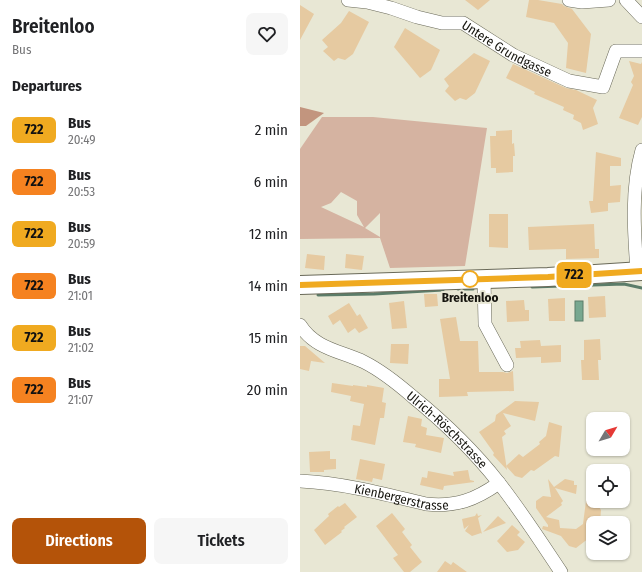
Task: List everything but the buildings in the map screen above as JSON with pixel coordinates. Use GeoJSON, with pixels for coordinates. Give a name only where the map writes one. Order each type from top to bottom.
{"type":"FeatureCollection","features":[{"type":"Feature","properties":{"kind":"main road"},"geometry":{"type":"LineString","coordinates":[[300,285],[548,277],[639,271]]}},
{"type":"Feature","properties":{"kind":"street","name":"Untere Grundgasse"},"geometry":{"type":"LineString","coordinates":[[348,0],[367,2],[417,17],[442,22],[463,23],[513,55],[569,81],[603,87],[616,51],[642,51]]}},
{"type":"Feature","properties":{"kind":"street"},"geometry":{"type":"LineString","coordinates":[[569,0],[582,2],[609,0]]}},
{"type":"Feature","properties":{"kind":"street"},"geometry":{"type":"LineString","coordinates":[[626,0],[642,16]]}},
{"type":"Feature","properties":{"kind":"street"},"geometry":{"type":"LineString","coordinates":[[639,271],[634,222],[637,167],[642,150]]}},
{"type":"Feature","properties":{"kind":"street"},"geometry":{"type":"LineString","coordinates":[[484,279],[485,324],[508,365]]}},
{"type":"Feature","properties":{"kind":"street","name":"Ulrich-Röschstrasse"},"geometry":{"type":"LineString","coordinates":[[300,325],[305,334],[316,342],[364,362],[389,378],[442,422],[478,458],[499,483],[562,572]]}},
{"type":"Feature","properties":{"kind":"street","name":"Kienbergerstrasse"},"geometry":{"type":"LineString","coordinates":[[300,481],[348,486],[426,504],[437,505],[453,504],[468,500],[485,493],[499,483]]}},
{"type":"Feature","properties":{"kind":"shaded area"},"geometry":{"type":"Polygon","coordinates":[[[300,107],[324,113],[306,126],[300,126],[300,107]]]}},
{"type":"Feature","properties":{"kind":"shaded area"},"geometry":{"type":"Polygon","coordinates":[[[322,117],[373,117],[487,128],[465,266],[390,268],[380,238],[300,239],[300,149],[322,117]],[[341,192],[331,203],[321,207],[364,227],[357,215],[357,201],[341,192]],[[380,213],[365,228],[380,237],[380,213]]]}},
{"type":"Feature","properties":{"kind":"shaded area"},"geometry":{"type":"Polygon","coordinates":[[[575,301],[583,301],[583,321],[575,321],[575,301]]]}},
{"type":"Feature","properties":{"kind":"waterway"},"geometry":{"type":"LineString","coordinates":[[532,287],[624,284],[642,288]]}},
{"type":"Feature","properties":{"kind":"waterway"},"geometry":{"type":"LineString","coordinates":[[458,289],[473,289]]}},
{"type":"Feature","properties":{"kind":"waterway"},"geometry":{"type":"LineString","coordinates":[[318,295],[374,294],[443,290]]}},
{"type":"Feature","properties":{"kind":"bus line","name":"722"},"geometry":{"type":"LineString","coordinates":[[300,285],[548,277],[642,271]]}},
{"type":"Feature","properties":{"kind":"place","name":"Breitenloo"},"geometry":{"type":"Point","coordinates":[470,279]}}]}
